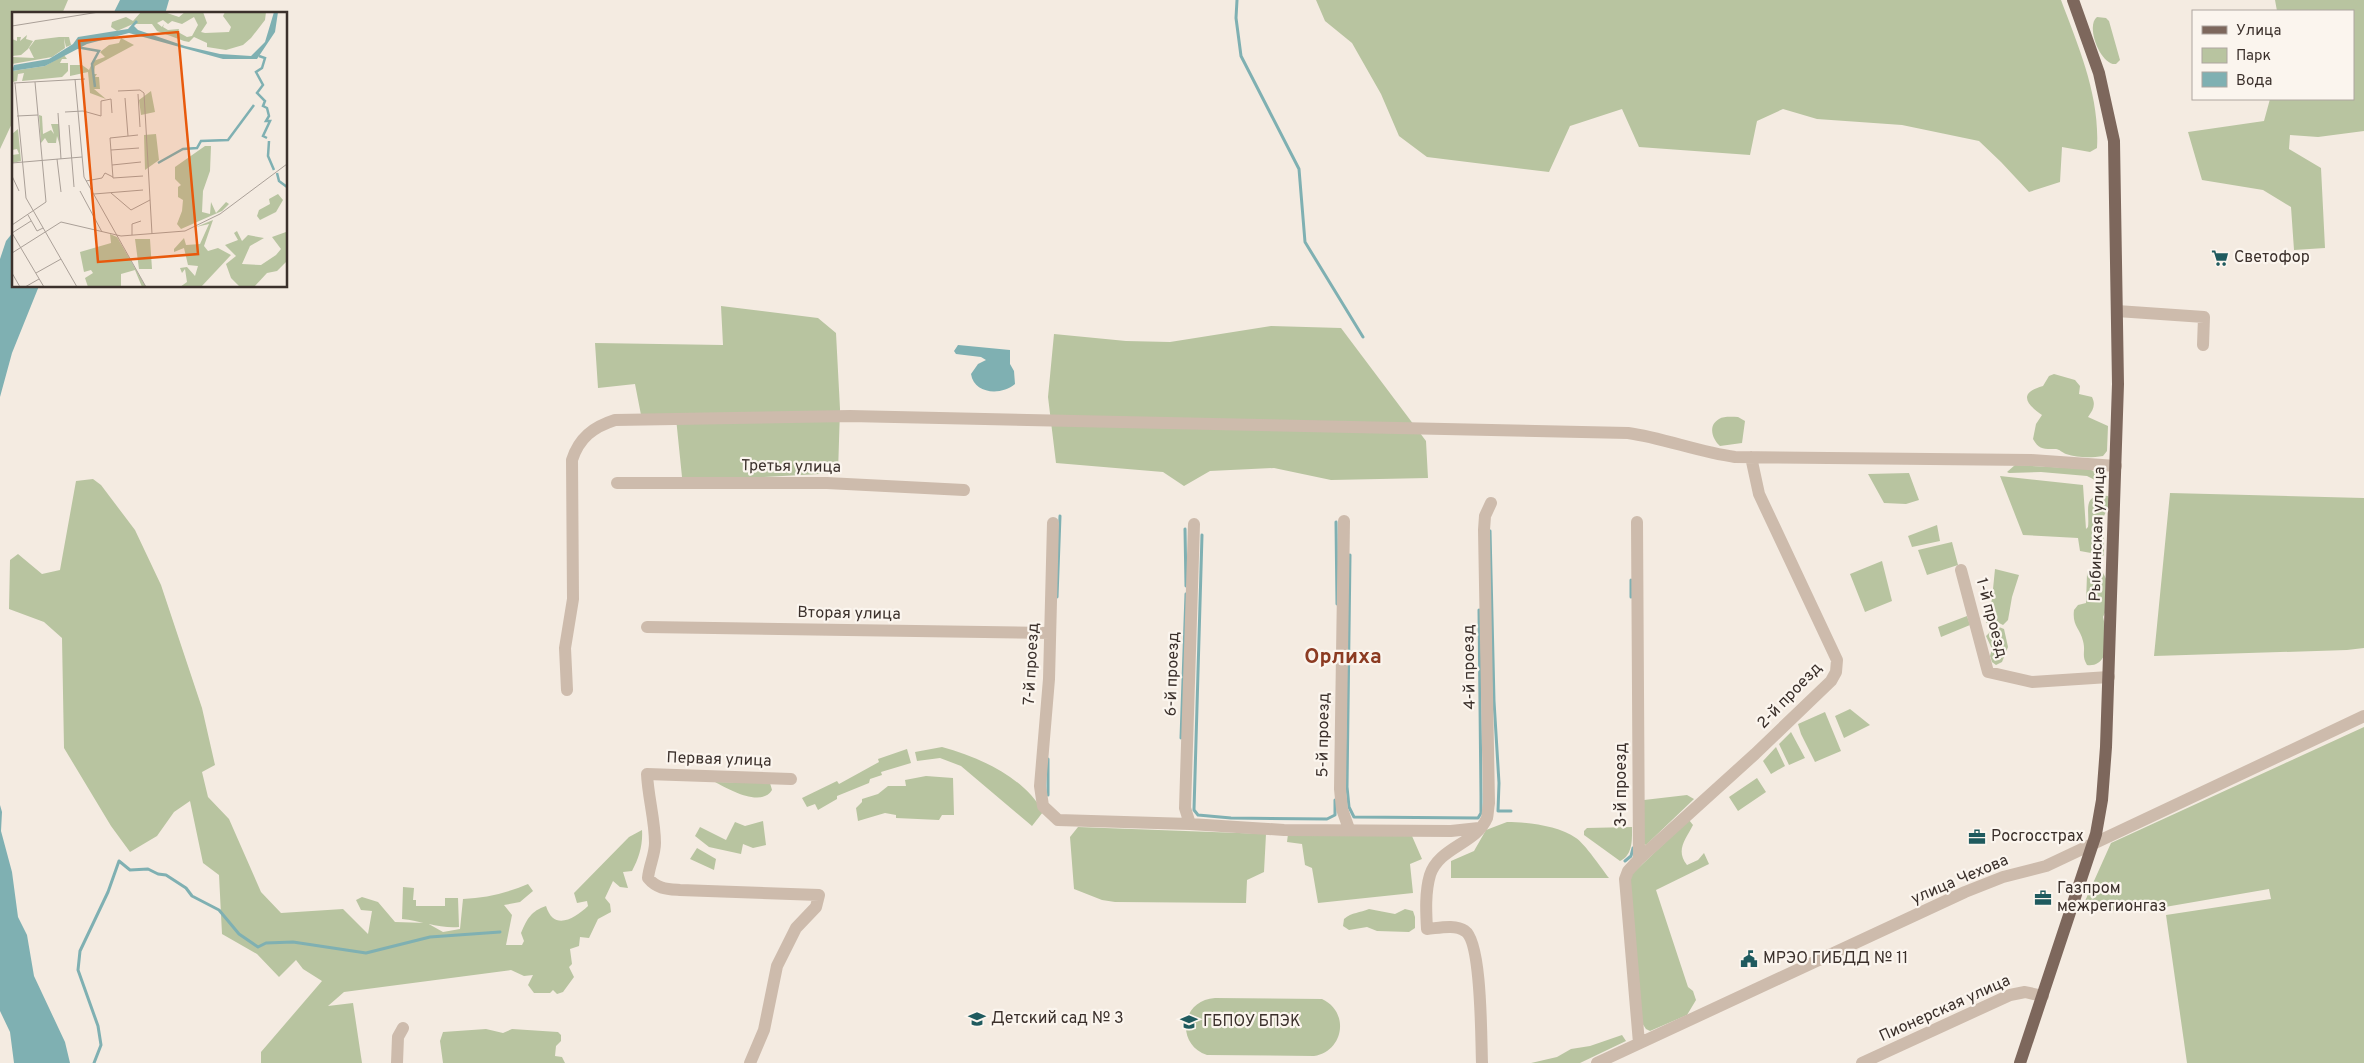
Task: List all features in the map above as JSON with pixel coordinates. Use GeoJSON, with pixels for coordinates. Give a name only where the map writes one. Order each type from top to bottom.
{"type":"FeatureCollection","features":[{"type":"Feature","properties":{"kind":"main road","name":"Рыбинская улица"},"geometry":{"type":"LineString","coordinates":[[2020,1063],[2092,844],[2102,800],[2109,677],[2118,384],[2114,140],[2099,73],[2073,0]]}},
{"type":"Feature","properties":{"kind":"street"},"geometry":{"type":"LineString","coordinates":[[2117,311],[2204,317],[2203,345]]}},
{"type":"Feature","properties":{"kind":"street"},"geometry":{"type":"LineString","coordinates":[[566,690],[565,648],[574,599],[572,460],[582,439],[593,430],[615,420],[850,416],[1628,433],[1650,436],[1716,454],[1751,457],[2031,460],[2116,466]]}},
{"type":"Feature","properties":{"kind":"street","name":"2-й проезд"},"geometry":{"type":"LineString","coordinates":[[1639,859],[1755,754],[1831,681],[1836,672],[1837,660],[1759,494],[1751,457]]}},
{"type":"Feature","properties":{"kind":"street","name":"Третья улица"},"geometry":{"type":"LineString","coordinates":[[617,483],[827,483],[964,490]]}},
{"type":"Feature","properties":{"kind":"street","name":"4-й проезд"},"geometry":{"type":"LineString","coordinates":[[1479,828],[1486,818],[1489,803],[1484,530],[1486,516],[1491,503]]}},
{"type":"Feature","properties":{"kind":"street","name":"5-й проезд"},"geometry":{"type":"LineString","coordinates":[[1344,521],[1340,789],[1342,809],[1349,829]]}},
{"type":"Feature","properties":{"kind":"street","name":"3-й проезд"},"geometry":{"type":"LineString","coordinates":[[1637,522],[1639,859]]}},
{"type":"Feature","properties":{"kind":"street","name":"7-й проезд"},"geometry":{"type":"LineString","coordinates":[[1054,523],[1050,633],[1040,786],[1043,806],[1058,820],[1190,824]]}},
{"type":"Feature","properties":{"kind":"street","name":"6-й проезд"},"geometry":{"type":"LineString","coordinates":[[1190,824],[1185,808],[1194,524]]}},
{"type":"Feature","properties":{"kind":"street","name":"1-й проезд"},"geometry":{"type":"LineString","coordinates":[[1961,570],[1988,672],[2032,682],[2109,677]]}},
{"type":"Feature","properties":{"kind":"street","name":"Вторая улица"},"geometry":{"type":"LineString","coordinates":[[647,627],[1050,633]]}},
{"type":"Feature","properties":{"kind":"street","name":"улица Чехова"},"geometry":{"type":"LineString","coordinates":[[1597,1063],[1965,892],[2003,877],[2046,866],[2364,716]]}},
{"type":"Feature","properties":{"kind":"street","name":"Первая улица"},"geometry":{"type":"LineString","coordinates":[[750,1063],[764,1030],[778,966],[796,928],[816,908],[819,895],[680,890],[662,888],[653,884],[648,878],[655,846],[654,823],[647,789],[647,774],[791,779]]}},
{"type":"Feature","properties":{"kind":"street"},"geometry":{"type":"LineString","coordinates":[[1190,824],[1284,830],[1451,830],[1479,828]]}},
{"type":"Feature","properties":{"kind":"street"},"geometry":{"type":"LineString","coordinates":[[1479,828],[1443,855],[1430,874],[1426,914],[1427,930],[1459,928],[1466,931],[1473,940],[1480,995],[1482,1063]]}},
{"type":"Feature","properties":{"kind":"street"},"geometry":{"type":"LineString","coordinates":[[1639,859],[1628,871],[1625,879],[1639,1043]]}},
{"type":"Feature","properties":{"kind":"street","name":"Пионерская улица"},"geometry":{"type":"LineString","coordinates":[[1862,1063],[2010,995],[2025,992],[2043,996]]}},
{"type":"Feature","properties":{"kind":"street"},"geometry":{"type":"LineString","coordinates":[[397,1063],[398,1037],[403,1028]]}},
{"type":"Feature","properties":{"kind":"green space"},"geometry":{"type":"Polygon","coordinates":[[[0,0],[68,0],[63,12],[12,12],[12,123],[0,149],[0,0]]]}},
{"type":"Feature","properties":{"kind":"green space"},"geometry":{"type":"Polygon","coordinates":[[[1316,0],[2061,0],[2081,54],[2092,91],[2097,129],[2097,148],[2090,152],[2062,147],[2060,182],[2029,192],[1979,141],[1902,125],[1817,119],[1783,109],[1757,121],[1750,155],[1639,147],[1622,109],[1570,126],[1549,172],[1427,157],[1399,136],[1381,94],[1352,43],[1325,21],[1316,0]]]}},
{"type":"Feature","properties":{"kind":"green space"},"geometry":{"type":"Polygon","coordinates":[[[2275,0],[2364,0],[2364,131],[2318,137],[2290,135],[2289,149],[2321,168],[2325,248],[2294,250],[2291,207],[2263,190],[2202,180],[2188,132],[2264,121],[2270,100],[2354,100],[2354,10],[2277,10],[2275,0]]]}},
{"type":"Feature","properties":{"kind":"green space"},"geometry":{"type":"Polygon","coordinates":[[[2097,17],[2106,18],[2109,21],[2120,60],[2116,64],[2110,63],[2105,59],[2096,45],[2093,28],[2097,17]]]}},
{"type":"Feature","properties":{"kind":"green space"},"geometry":{"type":"Polygon","coordinates":[[[721,306],[818,318],[836,333],[840,409],[838,473],[764,477],[682,477],[676,418],[642,420],[635,384],[598,388],[595,343],[723,345],[721,306]]]}},
{"type":"Feature","properties":{"kind":"green space"},"geometry":{"type":"Polygon","coordinates":[[[1271,326],[1341,328],[1426,441],[1428,478],[1331,480],[1274,468],[1210,471],[1184,486],[1163,472],[1056,463],[1048,397],[1054,334],[1126,341],[1170,342],[1271,326]]]}},
{"type":"Feature","properties":{"kind":"green space"},"geometry":{"type":"Polygon","coordinates":[[[2054,374],[2075,380],[2080,386],[2079,394],[2092,397],[2094,403],[2088,417],[2108,426],[2107,451],[2103,456],[2084,457],[2071,455],[2057,449],[2042,448],[2033,439],[2036,424],[2042,415],[2029,403],[2027,395],[2043,386],[2049,376],[2054,374]]]}},
{"type":"Feature","properties":{"kind":"green space"},"geometry":{"type":"Polygon","coordinates":[[[1738,417],[1745,421],[1742,443],[1720,446],[1713,437],[1713,425],[1721,418],[1738,417]]]}},
{"type":"Feature","properties":{"kind":"green space"},"geometry":{"type":"Polygon","coordinates":[[[2015,465],[2089,469],[2102,475],[2101,483],[2087,476],[2041,472],[2007,472],[2015,465]]]}},
{"type":"Feature","properties":{"kind":"green space"},"geometry":{"type":"Polygon","coordinates":[[[1909,473],[1919,500],[1906,504],[1884,503],[1868,474],[1909,473]]]}},
{"type":"Feature","properties":{"kind":"green space"},"geometry":{"type":"Polygon","coordinates":[[[2000,476],[2083,485],[2086,529],[2088,527],[2090,500],[2094,497],[2108,496],[2110,503],[2104,516],[2104,555],[2098,560],[2091,553],[2080,551],[2078,538],[2023,535],[2000,476]]]}},
{"type":"Feature","properties":{"kind":"green space"},"geometry":{"type":"Polygon","coordinates":[[[93,479],[101,485],[135,530],[161,585],[202,708],[215,765],[202,772],[208,797],[229,819],[261,892],[281,913],[343,909],[368,934],[372,911],[361,910],[356,900],[362,897],[378,902],[395,922],[427,923],[443,932],[460,929],[463,899],[496,894],[528,884],[533,891],[520,902],[504,905],[512,915],[506,945],[522,945],[524,941],[521,933],[528,920],[537,910],[546,906],[554,919],[559,921],[577,915],[588,906],[587,901],[577,903],[574,893],[629,837],[642,830],[639,856],[632,871],[623,872],[628,888],[620,887],[613,881],[605,898],[610,904],[611,912],[598,919],[589,938],[580,937],[579,946],[570,949],[572,964],[569,967],[574,977],[563,992],[557,994],[553,990],[550,993],[534,993],[528,985],[533,975],[524,976],[511,970],[344,992],[328,1006],[353,1003],[362,1063],[261,1063],[261,1052],[322,981],[303,969],[296,960],[279,977],[257,954],[222,934],[219,875],[203,863],[190,801],[174,812],[157,836],[130,852],[111,826],[64,748],[62,638],[44,622],[9,609],[10,560],[18,554],[42,574],[60,570],[76,481],[93,479]]]}},
{"type":"Feature","properties":{"kind":"green space"},"geometry":{"type":"Polygon","coordinates":[[[2170,493],[2364,498],[2364,648],[2154,656],[2170,493]]]}},
{"type":"Feature","properties":{"kind":"green space"},"geometry":{"type":"Polygon","coordinates":[[[1937,525],[1940,541],[1912,547],[1908,536],[1937,525]]]}},
{"type":"Feature","properties":{"kind":"green space"},"geometry":{"type":"Polygon","coordinates":[[[1952,542],[1958,565],[1927,575],[1918,550],[1952,542]]]}},
{"type":"Feature","properties":{"kind":"green space"},"geometry":{"type":"Polygon","coordinates":[[[1882,561],[1892,601],[1865,612],[1850,574],[1882,561]]]}},
{"type":"Feature","properties":{"kind":"green space"},"geometry":{"type":"Polygon","coordinates":[[[2099,567],[2106,579],[2109,591],[2108,603],[2103,617],[2106,631],[2106,648],[2101,661],[2087,665],[2084,659],[2082,637],[2074,620],[2074,610],[2078,605],[2086,603],[2087,574],[2089,569],[2099,567]]]}},
{"type":"Feature","properties":{"kind":"green space"},"geometry":{"type":"Polygon","coordinates":[[[1995,569],[2019,575],[2012,597],[2008,620],[2003,625],[1997,622],[1986,623],[1992,599],[1995,569]]]}},
{"type":"Feature","properties":{"kind":"green space"},"geometry":{"type":"Polygon","coordinates":[[[1967,616],[1970,625],[1941,637],[1938,627],[1967,616]]]}},
{"type":"Feature","properties":{"kind":"green space"},"geometry":{"type":"Polygon","coordinates":[[[1999,627],[2004,629],[2008,647],[2002,662],[1996,665],[1992,662],[1990,656],[1992,649],[1986,636],[1992,630],[1999,627]]]}},
{"type":"Feature","properties":{"kind":"green space"},"geometry":{"type":"Polygon","coordinates":[[[1850,709],[1870,725],[1844,738],[1835,716],[1850,709]]]}},
{"type":"Feature","properties":{"kind":"green space"},"geometry":{"type":"Polygon","coordinates":[[[1825,712],[1841,751],[1815,762],[1798,724],[1825,712]]]}},
{"type":"Feature","properties":{"kind":"green space"},"geometry":{"type":"Polygon","coordinates":[[[2364,727],[2364,1063],[2187,1063],[2166,915],[2271,899],[2269,889],[2165,907],[2104,911],[2081,910],[2111,843],[2364,727]]]}},
{"type":"Feature","properties":{"kind":"green space"},"geometry":{"type":"Polygon","coordinates":[[[1791,732],[1805,758],[1789,765],[1779,744],[1791,732]]]}},
{"type":"Feature","properties":{"kind":"green space"},"geometry":{"type":"Polygon","coordinates":[[[942,747],[971,756],[999,770],[1024,788],[1043,812],[1032,826],[961,766],[940,758],[917,761],[915,752],[942,747]]]}},
{"type":"Feature","properties":{"kind":"green space"},"geometry":{"type":"Polygon","coordinates":[[[1776,747],[1785,766],[1771,774],[1763,761],[1776,747]]]}},
{"type":"Feature","properties":{"kind":"green space"},"geometry":{"type":"Polygon","coordinates":[[[907,749],[911,763],[881,772],[882,775],[870,779],[869,783],[837,796],[837,799],[818,810],[815,804],[807,807],[802,798],[837,781],[839,784],[879,762],[878,759],[907,749]]]}},
{"type":"Feature","properties":{"kind":"green space"},"geometry":{"type":"Polygon","coordinates":[[[926,776],[953,778],[954,815],[942,815],[939,820],[896,818],[896,815],[885,813],[858,821],[856,808],[862,802],[862,799],[878,794],[888,786],[906,786],[905,780],[926,776]]]}},
{"type":"Feature","properties":{"kind":"green space"},"geometry":{"type":"Polygon","coordinates":[[[1757,778],[1766,792],[1738,811],[1729,797],[1757,778]]]}},
{"type":"Feature","properties":{"kind":"green space"},"geometry":{"type":"Polygon","coordinates":[[[715,782],[770,783],[772,790],[767,795],[753,797],[736,792],[715,782]]]}},
{"type":"Feature","properties":{"kind":"green space"},"geometry":{"type":"Polygon","coordinates":[[[1687,795],[1694,799],[1646,845],[1644,844],[1644,800],[1687,795]]]}},
{"type":"Feature","properties":{"kind":"green space"},"geometry":{"type":"Polygon","coordinates":[[[1689,820],[1693,825],[1683,845],[1682,854],[1684,860],[1687,865],[1698,860],[1704,853],[1709,864],[1656,890],[1688,987],[1693,991],[1696,1000],[1687,1015],[1650,1031],[1642,1023],[1630,880],[1631,875],[1689,820]]]}},
{"type":"Feature","properties":{"kind":"green space"},"geometry":{"type":"Polygon","coordinates":[[[763,821],[766,845],[753,848],[743,844],[741,854],[709,847],[695,836],[700,827],[726,840],[735,822],[745,826],[763,821]]]}},
{"type":"Feature","properties":{"kind":"green space"},"geometry":{"type":"Polygon","coordinates":[[[1507,822],[1543,826],[1569,834],[1584,846],[1609,878],[1451,878],[1451,861],[1474,851],[1486,830],[1507,822]]]}},
{"type":"Feature","properties":{"kind":"green space"},"geometry":{"type":"Polygon","coordinates":[[[1078,827],[1266,834],[1264,872],[1247,880],[1246,903],[1115,902],[1102,900],[1074,889],[1070,837],[1078,827]]]}},
{"type":"Feature","properties":{"kind":"green space"},"geometry":{"type":"Polygon","coordinates":[[[1632,827],[1630,851],[1620,861],[1584,835],[1584,831],[1587,828],[1632,827]]]}},
{"type":"Feature","properties":{"kind":"green space"},"geometry":{"type":"Polygon","coordinates":[[[1288,834],[1412,836],[1422,859],[1410,864],[1413,893],[1318,903],[1312,868],[1305,865],[1302,844],[1287,842],[1288,834]]]}},
{"type":"Feature","properties":{"kind":"green space"},"geometry":{"type":"Polygon","coordinates":[[[697,848],[716,859],[714,870],[690,859],[697,848]]]}},
{"type":"Feature","properties":{"kind":"green space"},"geometry":{"type":"Polygon","coordinates":[[[403,887],[414,888],[413,900],[416,900],[416,906],[445,906],[445,898],[458,898],[459,927],[446,927],[402,919],[403,887]]]}},
{"type":"Feature","properties":{"kind":"green space"},"geometry":{"type":"Polygon","coordinates":[[[1369,909],[1395,914],[1405,909],[1413,911],[1415,928],[1409,932],[1377,931],[1367,927],[1349,930],[1343,926],[1344,919],[1347,917],[1369,909]]]}},
{"type":"Feature","properties":{"kind":"green space"},"geometry":{"type":"Polygon","coordinates":[[[1215,998],[1322,999],[1331,1005],[1337,1013],[1340,1021],[1340,1030],[1332,1047],[1324,1053],[1314,1056],[1207,1055],[1190,1042],[1186,1023],[1189,1014],[1195,1006],[1215,998]]]}},
{"type":"Feature","properties":{"kind":"green space"},"geometry":{"type":"Polygon","coordinates":[[[486,1029],[503,1033],[512,1029],[558,1032],[561,1035],[561,1041],[556,1046],[555,1056],[562,1057],[565,1063],[443,1063],[440,1041],[443,1032],[486,1029]]]}},
{"type":"Feature","properties":{"kind":"green space"},"geometry":{"type":"Polygon","coordinates":[[[1622,1035],[1626,1041],[1580,1063],[1531,1063],[1557,1057],[1571,1049],[1590,1046],[1622,1035]]]}},
{"type":"Feature","properties":{"kind":"water"},"geometry":{"type":"Polygon","coordinates":[[[120,0],[169,0],[166,12],[114,12],[120,0]]]}},
{"type":"Feature","properties":{"kind":"water"},"geometry":{"type":"Polygon","coordinates":[[[12,234],[12,288],[38,288],[12,353],[0,397],[0,259],[6,241],[12,234]]]}},
{"type":"Feature","properties":{"kind":"water"},"geometry":{"type":"Polygon","coordinates":[[[958,345],[1010,350],[1010,364],[1014,371],[1015,384],[1009,388],[996,391],[989,391],[977,386],[971,374],[978,364],[986,360],[981,357],[956,354],[954,351],[958,345]]]}},
{"type":"Feature","properties":{"kind":"water"},"geometry":{"type":"Polygon","coordinates":[[[0,805],[2,812],[1,831],[12,872],[18,917],[27,935],[34,976],[65,1042],[70,1063],[14,1063],[10,1032],[0,1011],[0,805]]]}},
{"type":"Feature","properties":{"kind":"waterway"},"geometry":{"type":"LineString","coordinates":[[1237,0],[1236,18],[1241,56],[1299,169],[1305,242],[1363,337]]}},
{"type":"Feature","properties":{"kind":"waterway"},"geometry":{"type":"LineString","coordinates":[[1057,597],[1060,516]]}},
{"type":"Feature","properties":{"kind":"waterway"},"geometry":{"type":"LineString","coordinates":[[1336,522],[1337,604]]}},
{"type":"Feature","properties":{"kind":"waterway"},"geometry":{"type":"LineString","coordinates":[[1185,529],[1186,586]]}},
{"type":"Feature","properties":{"kind":"waterway"},"geometry":{"type":"LineString","coordinates":[[1490,531],[1494,701],[1499,783],[1498,811],[1511,811]]}},
{"type":"Feature","properties":{"kind":"waterway"},"geometry":{"type":"LineString","coordinates":[[1202,535],[1194,810],[1198,815],[1231,818],[1327,819],[1335,815],[1335,800]]}},
{"type":"Feature","properties":{"kind":"waterway"},"geometry":{"type":"LineString","coordinates":[[1350,555],[1347,787],[1349,807],[1354,817],[1478,818],[1481,813],[1479,610]]}},
{"type":"Feature","properties":{"kind":"waterway"},"geometry":{"type":"LineString","coordinates":[[1631,580],[1631,597]]}},
{"type":"Feature","properties":{"kind":"waterway"},"geometry":{"type":"LineString","coordinates":[[1181,738],[1186,594]]}},
{"type":"Feature","properties":{"kind":"waterway"},"geometry":{"type":"LineString","coordinates":[[1048,759],[1048,795]]}},
{"type":"Feature","properties":{"kind":"waterway"},"geometry":{"type":"LineString","coordinates":[[1625,861],[1631,856],[1633,848]]}},
{"type":"Feature","properties":{"kind":"waterway"},"geometry":{"type":"LineString","coordinates":[[94,1063],[101,1045],[98,1026],[78,970],[80,951],[108,892],[119,861],[130,870],[148,869],[158,874],[166,875],[186,888],[192,896],[219,910],[239,934],[258,947],[266,943],[293,942],[366,953],[430,937],[500,932]]}},
{"type":"Feature","properties":{"kind":"place","name":"Светофор"},"geometry":{"type":"Point","coordinates":[2220,258]}},
{"type":"Feature","properties":{"kind":"place","name":"Росгосстрах"},"geometry":{"type":"Point","coordinates":[1977,837]}},
{"type":"Feature","properties":{"kind":"place","name":"Газпром межрегионгаз"},"geometry":{"type":"Point","coordinates":[2043,898]}},
{"type":"Feature","properties":{"kind":"place","name":"МРЭО ГИБДД № 11"},"geometry":{"type":"Point","coordinates":[1749,959]}},
{"type":"Feature","properties":{"kind":"place","name":"Детский сад № 3"},"geometry":{"type":"Point","coordinates":[977,1019]}},
{"type":"Feature","properties":{"kind":"place","name":"ГБПОУ БПЭК"},"geometry":{"type":"Point","coordinates":[1189,1022]}},
{"type":"Feature","properties":{"kind":"district","name":"Орлиха"},"geometry":{"type":"Point","coordinates":[1343,657]}}]}
